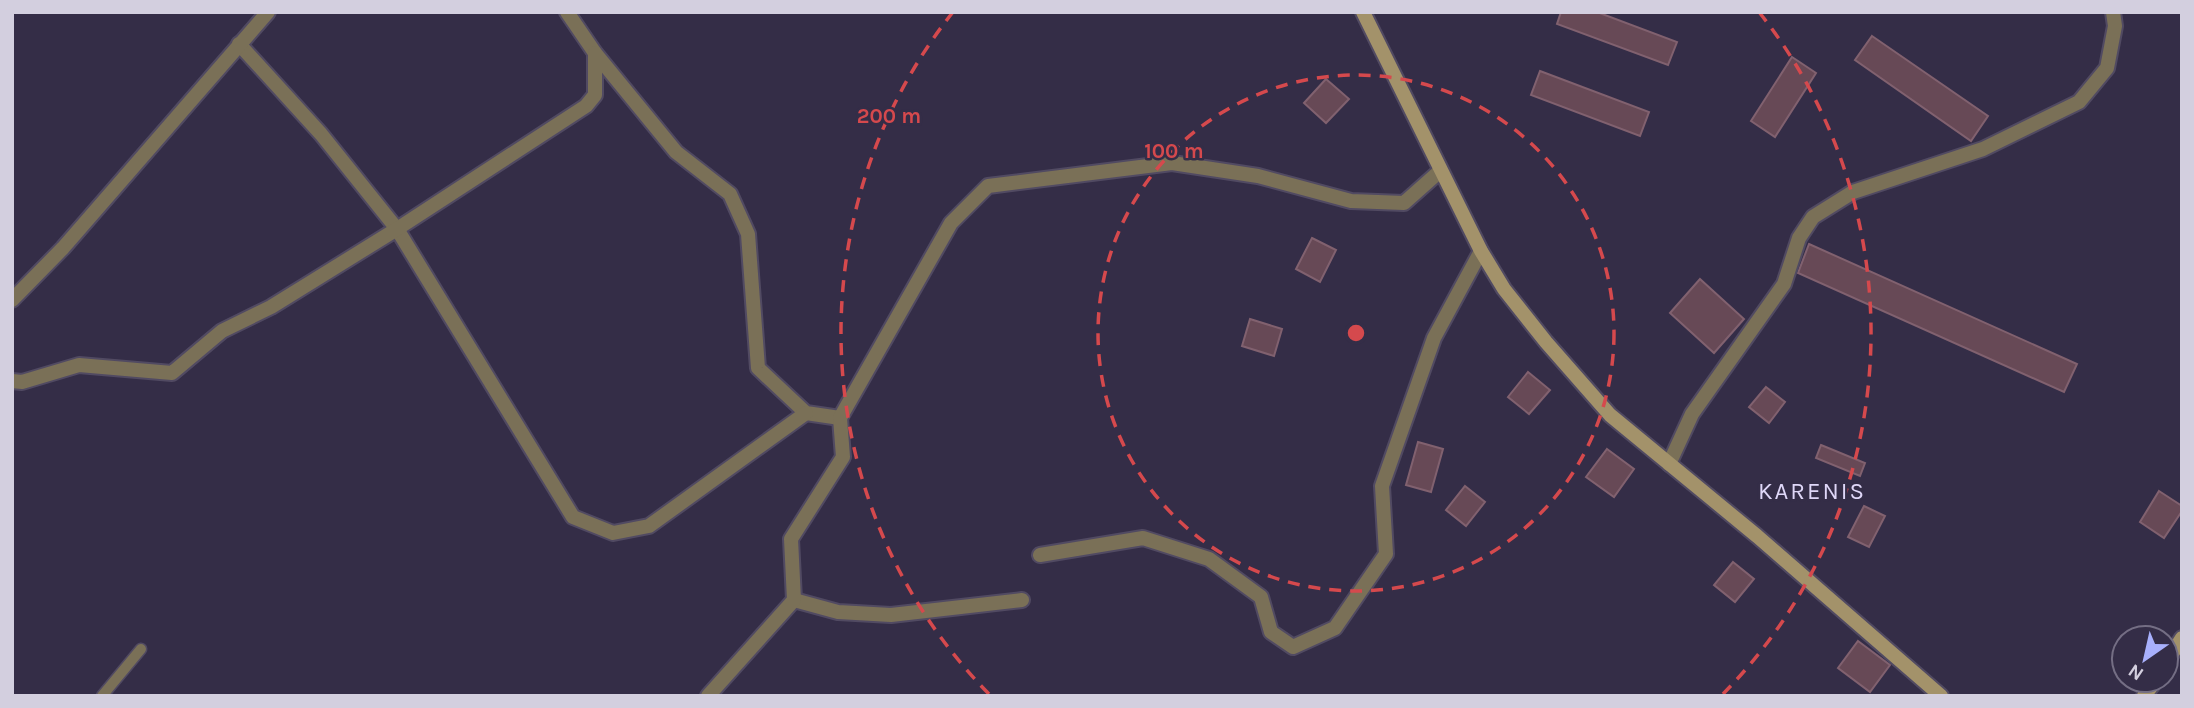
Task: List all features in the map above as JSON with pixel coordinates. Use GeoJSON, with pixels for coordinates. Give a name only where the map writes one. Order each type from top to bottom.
{"type":"FeatureCollection","features":[{"type":"Feature","properties":{"kind":"main road"},"geometry":{"type":"LineString","coordinates":[[1363,12],[1481,251],[1504,289],[1546,342],[1610,415],[1758,537],[1941,696]]}},
{"type":"Feature","properties":{"kind":"street"},"geometry":{"type":"LineString","coordinates":[[12,300],[63,248],[268,12]]}},
{"type":"Feature","properties":{"kind":"street"},"geometry":{"type":"LineString","coordinates":[[567,12],[595,53],[676,152],[730,194],[747,234],[758,368],[806,413],[840,418]]}},
{"type":"Feature","properties":{"kind":"street"},"geometry":{"type":"LineString","coordinates":[[1669,464],[1692,414],[1784,284],[1799,238],[1813,217],[1853,192],[1983,149],[2078,102],[2107,68],[2115,26],[2113,12]]}},
{"type":"Feature","properties":{"kind":"street"},"geometry":{"type":"LineString","coordinates":[[239,44],[321,134],[397,229],[573,517],[613,533],[649,526],[806,413]]}},
{"type":"Feature","properties":{"kind":"street"},"geometry":{"type":"LineString","coordinates":[[12,381],[22,382],[79,365],[172,373],[222,331],[271,307],[586,106],[595,95],[595,53]]}},
{"type":"Feature","properties":{"kind":"street"},"geometry":{"type":"LineString","coordinates":[[708,696],[793,600],[791,539],[843,457],[840,418],[951,223],[988,186],[1172,163],[1258,176],[1351,201],[1404,203],[1440,171]]}},
{"type":"Feature","properties":{"kind":"street"},"geometry":{"type":"LineString","coordinates":[[1040,555],[1143,538],[1209,559],[1261,597],[1270,632],[1293,647],[1335,628],[1386,554],[1382,486],[1433,338],[1481,251]]}},
{"type":"Feature","properties":{"kind":"street"},"geometry":{"type":"LineString","coordinates":[[793,600],[838,612],[891,615],[1023,600]]}},
{"type":"Feature","properties":{"kind":"lane"},"geometry":{"type":"LineString","coordinates":[[102,696],[141,649]]}},
{"type":"Feature","properties":{"kind":"building"},"geometry":{"type":"Polygon","coordinates":[[[1561,12],[1597,12],[1677,42],[1668,65],[1557,24],[1561,12]]]}},
{"type":"Feature","properties":{"kind":"building"},"geometry":{"type":"Polygon","coordinates":[[[1872,36],[1988,116],[1971,141],[1855,60],[1872,36]]]}},
{"type":"Feature","properties":{"kind":"building"},"geometry":{"type":"Polygon","coordinates":[[[1792,57],[1816,73],[1775,137],[1751,121],[1792,57]]]}},
{"type":"Feature","properties":{"kind":"building"},"geometry":{"type":"Polygon","coordinates":[[[1540,71],[1649,112],[1640,136],[1531,95],[1540,71]]]}},
{"type":"Feature","properties":{"kind":"building"},"geometry":{"type":"Polygon","coordinates":[[[1326,79],[1349,99],[1326,123],[1304,103],[1326,79]]]}},
{"type":"Feature","properties":{"kind":"building"},"geometry":{"type":"Polygon","coordinates":[[[1312,238],[1336,250],[1320,282],[1296,269],[1312,238]]]}},
{"type":"Feature","properties":{"kind":"building"},"geometry":{"type":"Polygon","coordinates":[[[1809,244],[2077,364],[2064,392],[1798,273],[1809,244]]]}},
{"type":"Feature","properties":{"kind":"building"},"geometry":{"type":"Polygon","coordinates":[[[1700,279],[1744,319],[1714,353],[1670,313],[1700,279]]]}},
{"type":"Feature","properties":{"kind":"building"},"geometry":{"type":"Polygon","coordinates":[[[1250,319],[1282,329],[1274,356],[1242,346],[1250,319]]]}},
{"type":"Feature","properties":{"kind":"building"},"geometry":{"type":"Polygon","coordinates":[[[1528,372],[1550,390],[1529,414],[1508,397],[1528,372]]]}},
{"type":"Feature","properties":{"kind":"building"},"geometry":{"type":"Polygon","coordinates":[[[1766,387],[1785,402],[1769,423],[1749,407],[1766,387]]]}},
{"type":"Feature","properties":{"kind":"building"},"geometry":{"type":"Polygon","coordinates":[[[1418,442],[1443,449],[1431,492],[1406,485],[1418,442]]]}},
{"type":"Feature","properties":{"kind":"building"},"geometry":{"type":"Polygon","coordinates":[[[1821,445],[1865,463],[1860,476],[1816,458],[1821,445]]]}},
{"type":"Feature","properties":{"kind":"building"},"geometry":{"type":"Polygon","coordinates":[[[1607,449],[1634,469],[1614,497],[1586,477],[1607,449]]]}},
{"type":"Feature","properties":{"kind":"building"},"geometry":{"type":"Polygon","coordinates":[[[1465,486],[1485,502],[1466,526],[1446,510],[1465,486]]]}},
{"type":"Feature","properties":{"kind":"building"},"geometry":{"type":"Polygon","coordinates":[[[2159,491],[2182,506],[2182,511],[2164,538],[2140,522],[2159,491]]]}},
{"type":"Feature","properties":{"kind":"building"},"geometry":{"type":"Polygon","coordinates":[[[1864,506],[1885,516],[1869,547],[1848,537],[1864,506]]]}},
{"type":"Feature","properties":{"kind":"building"},"geometry":{"type":"Polygon","coordinates":[[[1733,562],[1754,579],[1735,602],[1714,585],[1733,562]]]}},
{"type":"Feature","properties":{"kind":"building"},"geometry":{"type":"Polygon","coordinates":[[[1858,641],[1890,665],[1870,692],[1838,668],[1858,641]]]}},
{"type":"Feature","properties":{"kind":"district","name":"KARENIS"},"geometry":{"type":"Point","coordinates":[1812,491]}}]}
